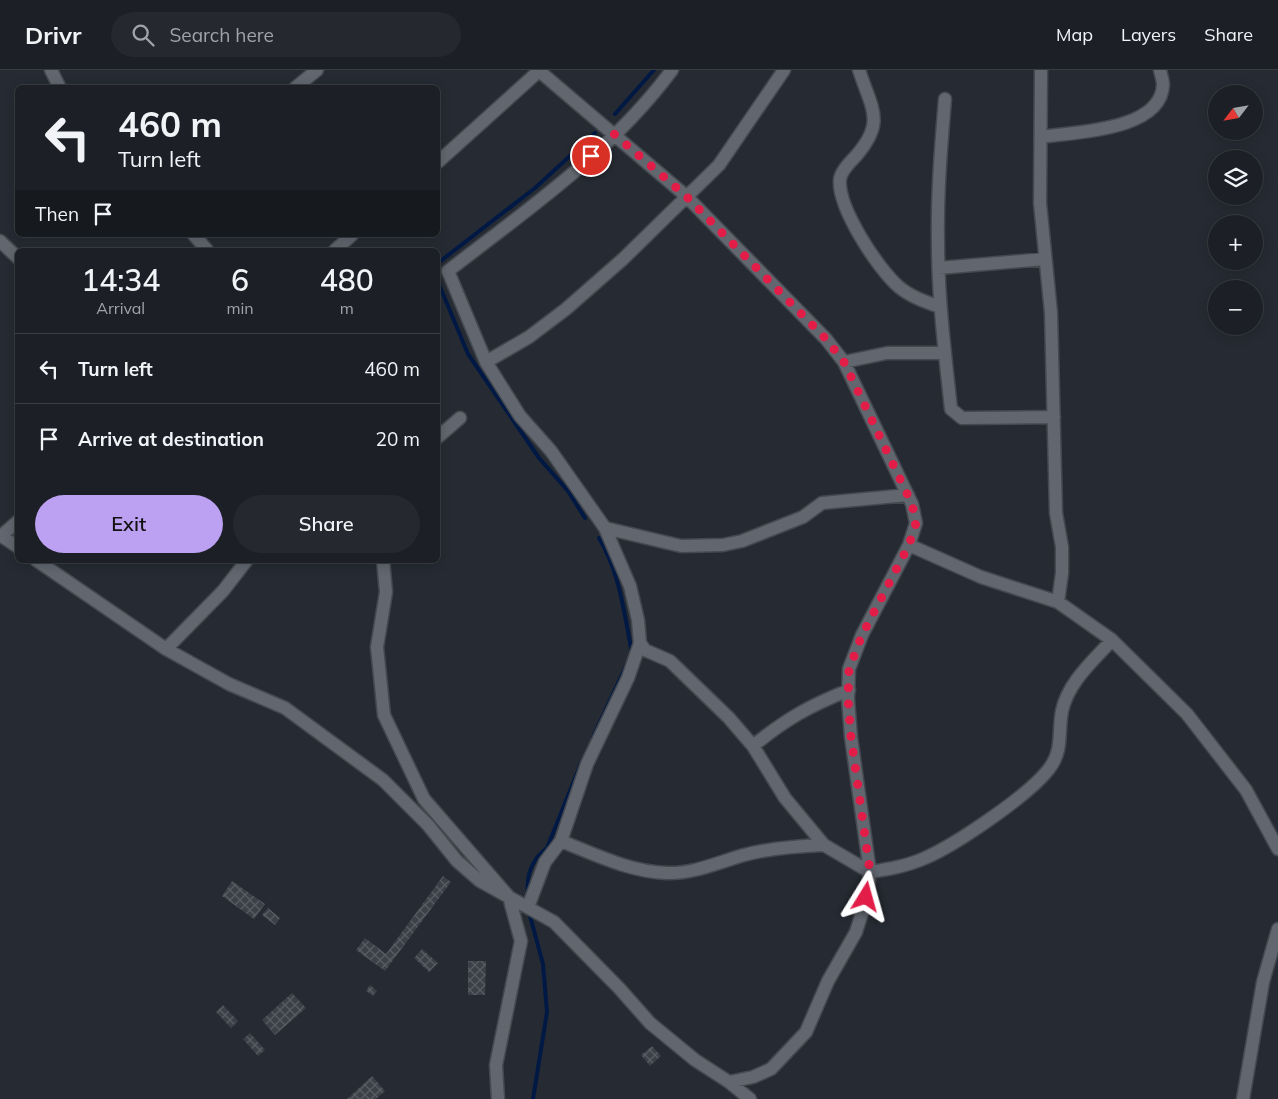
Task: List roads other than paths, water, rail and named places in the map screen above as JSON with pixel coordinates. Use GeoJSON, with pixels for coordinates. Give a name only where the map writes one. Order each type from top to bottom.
{"type":"FeatureCollection","features":[{"type":"Feature","properties":{"kind":"street"},"geometry":{"type":"LineString","coordinates":[[51,70],[58,85]]}},
{"type":"Feature","properties":{"kind":"street"},"geometry":{"type":"LineString","coordinates":[[299,85],[317,70]]}},
{"type":"Feature","properties":{"kind":"street"},"geometry":{"type":"LineString","coordinates":[[440,160],[539,70],[686,196],[804,315],[844,362],[912,504],[916,523],[909,545],[862,635],[849,669],[851,737],[870,872],[866,897],[856,932],[828,981],[806,1032],[771,1069],[754,1077],[729,1082]]}},
{"type":"Feature","properties":{"kind":"street"},"geometry":{"type":"LineString","coordinates":[[528,908],[545,862],[561,840],[587,764],[628,678],[640,643],[638,620],[630,586],[605,528],[550,452],[520,416],[486,362],[448,271],[568,178],[650,99],[672,70]]}},
{"type":"Feature","properties":{"kind":"street"},"geometry":{"type":"LineString","coordinates":[[486,362],[529,337],[566,309],[623,259],[719,165],[748,126],[767,91],[784,70]]}},
{"type":"Feature","properties":{"kind":"street"},"geometry":{"type":"LineString","coordinates":[[859,70],[874,116],[873,132],[840,177],[840,192],[845,210],[883,269],[899,287],[916,298],[940,307]]}},
{"type":"Feature","properties":{"kind":"street"},"geometry":{"type":"LineString","coordinates":[[1041,70],[1040,203],[1050,313],[1056,513],[1062,547],[1062,573],[1058,602]]}},
{"type":"Feature","properties":{"kind":"street"},"geometry":{"type":"LineString","coordinates":[[1041,137],[1127,125],[1147,113],[1157,101],[1163,86],[1160,70]]}},
{"type":"Feature","properties":{"kind":"street"},"geometry":{"type":"LineString","coordinates":[[945,98],[938,183],[939,268],[940,307],[951,409],[962,418],[1054,417]]}},
{"type":"Feature","properties":{"kind":"street"},"geometry":{"type":"LineString","coordinates":[[196,237],[205,248]]}},
{"type":"Feature","properties":{"kind":"street"},"geometry":{"type":"LineString","coordinates":[[337,248],[350,237]]}},
{"type":"Feature","properties":{"kind":"street"},"geometry":{"type":"LineString","coordinates":[[0,242],[15,255]]}},
{"type":"Feature","properties":{"kind":"street"},"geometry":{"type":"LineString","coordinates":[[939,268],[1045,259]]}},
{"type":"Feature","properties":{"kind":"street"},"geometry":{"type":"LineString","coordinates":[[844,362],[887,353],[945,353]]}},
{"type":"Feature","properties":{"kind":"street"},"geometry":{"type":"LineString","coordinates":[[440,435],[460,418]]}},
{"type":"Feature","properties":{"kind":"street"},"geometry":{"type":"LineString","coordinates":[[605,528],[681,546],[742,542],[803,518],[822,503],[908,495]]}},
{"type":"Feature","properties":{"kind":"street"},"geometry":{"type":"LineString","coordinates":[[15,524],[1,536],[15,545]]}},
{"type":"Feature","properties":{"kind":"street"},"geometry":{"type":"LineString","coordinates":[[909,545],[981,577],[1058,602],[1112,640],[1187,714],[1246,790],[1278,849]]}},
{"type":"Feature","properties":{"kind":"street"},"geometry":{"type":"LineString","coordinates":[[40,563],[166,649],[228,684],[285,708],[383,780],[428,825],[457,861],[480,881],[554,922],[619,988],[650,1023],[694,1060],[729,1082],[750,1099]]}},
{"type":"Feature","properties":{"kind":"street"},"geometry":{"type":"LineString","coordinates":[[166,649],[223,591],[245,563]]}},
{"type":"Feature","properties":{"kind":"street"},"geometry":{"type":"LineString","coordinates":[[383,563],[386,592],[376,647],[384,716],[424,799],[509,897],[521,941],[496,1065],[498,1099]]}},
{"type":"Feature","properties":{"kind":"street"},"geometry":{"type":"LineString","coordinates":[[640,643],[645,650],[670,661],[729,718],[753,746],[785,798],[824,845],[870,872],[903,867],[927,857],[1003,809],[1037,783],[1052,765],[1060,744],[1062,710],[1077,678],[1112,640]]}},
{"type":"Feature","properties":{"kind":"street"},"geometry":{"type":"LineString","coordinates":[[753,746],[784,721],[804,709],[849,690]]}},
{"type":"Feature","properties":{"kind":"street"},"geometry":{"type":"LineString","coordinates":[[561,840],[625,866],[667,874],[702,868],[746,855],[790,846],[824,845]]}},
{"type":"Feature","properties":{"kind":"street"},"geometry":{"type":"LineString","coordinates":[[1242,1099],[1262,982],[1278,929]]}},
{"type":"Feature","properties":{"kind":"waterway"},"geometry":{"type":"LineString","coordinates":[[615,114],[654,70]]}},
{"type":"Feature","properties":{"kind":"waterway"},"geometry":{"type":"LineString","coordinates":[[440,261],[535,188],[595,133]]}},
{"type":"Feature","properties":{"kind":"waterway"},"geometry":{"type":"LineString","coordinates":[[440,287],[468,354],[539,458],[568,491],[585,518]]}},
{"type":"Feature","properties":{"kind":"waterway"},"geometry":{"type":"LineString","coordinates":[[599,538],[617,579],[632,653]]}},
{"type":"Feature","properties":{"kind":"waterway"},"geometry":{"type":"LineString","coordinates":[[593,737],[627,664]]}},
{"type":"Feature","properties":{"kind":"waterway"},"geometry":{"type":"LineString","coordinates":[[528,895],[528,881],[531,868],[537,857],[547,848],[582,761]]}},
{"type":"Feature","properties":{"kind":"waterway"},"geometry":{"type":"LineString","coordinates":[[529,912],[543,964],[547,1012],[533,1099]]}}]}
